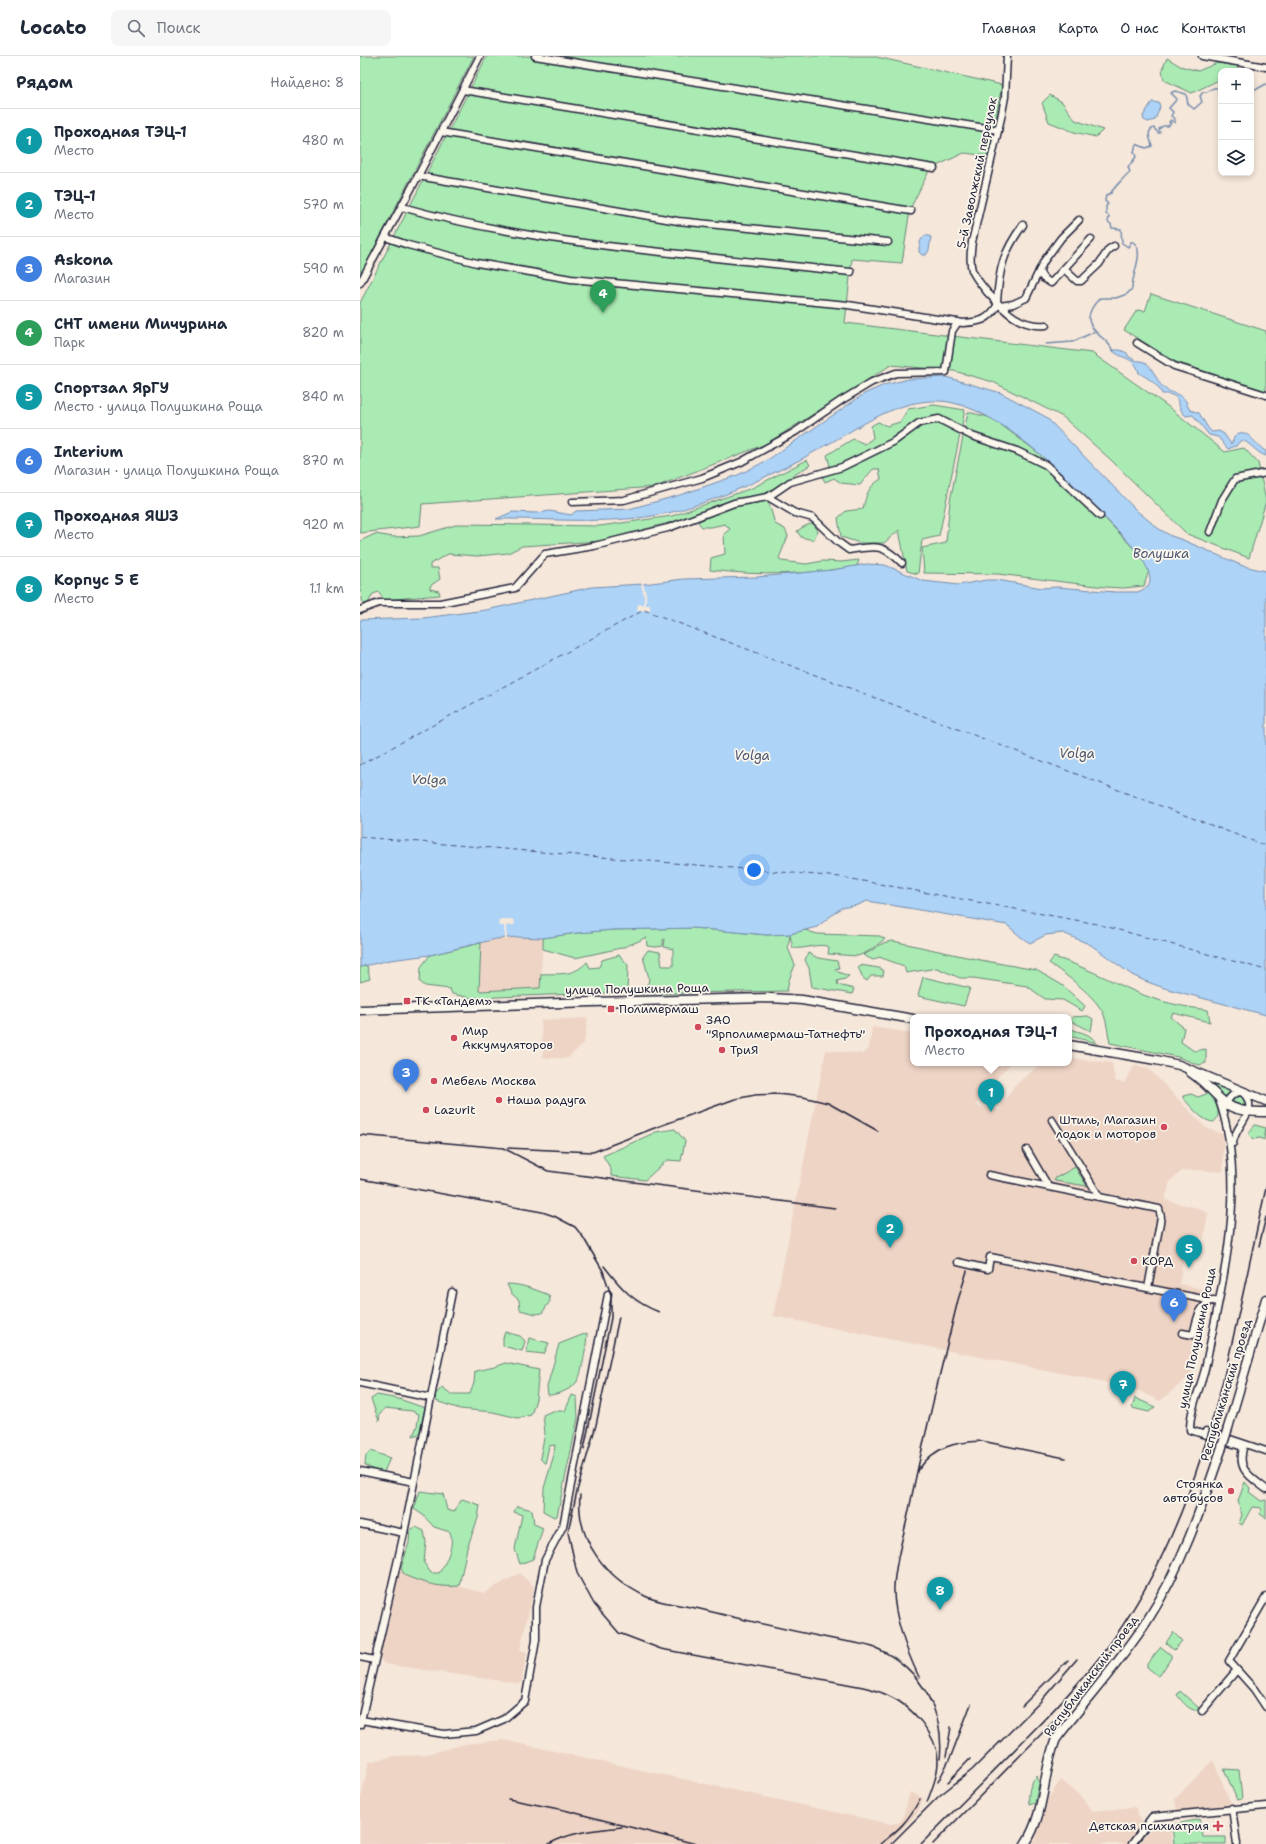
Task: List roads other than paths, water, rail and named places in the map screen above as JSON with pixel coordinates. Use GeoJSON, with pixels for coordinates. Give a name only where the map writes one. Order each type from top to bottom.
{"type":"FeatureCollection","features":[{"type":"Feature","properties":{"kind":"main road","name":"улица Полушкина Роща"},"geometry":{"type":"LineString","coordinates":[[360,1010],[771,998],[802,1000],[910,1018]]}},
{"type":"Feature","properties":{"kind":"main road","name":"улица Полушкина Роща"},"geometry":{"type":"LineString","coordinates":[[1072,1046],[1149,1058],[1179,1065],[1266,1101]]}},
{"type":"Feature","properties":{"kind":"main road","name":"улица Полушкина Роща"},"geometry":{"type":"LineString","coordinates":[[1179,1065],[1195,1076],[1223,1102]]}},
{"type":"Feature","properties":{"kind":"main road"},"geometry":{"type":"LineString","coordinates":[[1223,1102],[1236,1110],[1266,1112]]}},
{"type":"Feature","properties":{"kind":"main road","name":"Республиканский проезд"},"geometry":{"type":"LineString","coordinates":[[1025,1844],[1038,1820],[1050,1751],[1056,1739],[1132,1642],[1160,1598],[1190,1538],[1221,1450],[1266,1301]]}},
{"type":"Feature","properties":{"kind":"street"},"geometry":{"type":"LineString","coordinates":[[360,283],[402,207],[480,56]]}},
{"type":"Feature","properties":{"kind":"street"},"geometry":{"type":"LineString","coordinates":[[535,56],[998,130]]}},
{"type":"Feature","properties":{"kind":"street","name":"5-й Заволжский переулок"},"geometry":{"type":"LineString","coordinates":[[1007,56],[1005,97],[970,256],[973,272],[998,304],[1011,316],[1035,325],[1046,325]]}},
{"type":"Feature","properties":{"kind":"street"},"geometry":{"type":"LineString","coordinates":[[1202,56],[1266,67]]}},
{"type":"Feature","properties":{"kind":"street"},"geometry":{"type":"LineString","coordinates":[[463,90],[934,168]]}},
{"type":"Feature","properties":{"kind":"street"},"geometry":{"type":"LineString","coordinates":[[441,132],[911,211]]}},
{"type":"Feature","properties":{"kind":"street"},"geometry":{"type":"LineString","coordinates":[[418,176],[678,221],[888,242]]}},
{"type":"Feature","properties":{"kind":"street"},"geometry":{"type":"LineString","coordinates":[[402,207],[431,216],[529,236],[677,254],[851,272]]}},
{"type":"Feature","properties":{"kind":"street"},"geometry":{"type":"LineString","coordinates":[[998,304],[1013,304],[1026,298],[1044,261],[1061,238],[1079,220]]}},
{"type":"Feature","properties":{"kind":"street"},"geometry":{"type":"LineString","coordinates":[[385,237],[408,246],[477,263],[571,279],[848,305],[958,322],[972,322],[985,319],[990,316],[998,304],[1002,261],[1014,236],[1022,225]]}},
{"type":"Feature","properties":{"kind":"street"},"geometry":{"type":"LineString","coordinates":[[1039,271],[1043,278],[1051,283],[1091,238]]}},
{"type":"Feature","properties":{"kind":"street"},"geometry":{"type":"LineString","coordinates":[[1064,269],[1079,282],[1099,264],[1109,249],[1114,246]]}},
{"type":"Feature","properties":{"kind":"street"},"geometry":{"type":"LineString","coordinates":[[572,502],[624,500],[702,478],[741,462],[795,432],[842,400],[872,382],[896,373],[946,372],[952,331],[958,322]]}},
{"type":"Feature","properties":{"kind":"street"},"geometry":{"type":"LineString","coordinates":[[1137,343],[1174,366],[1266,395]]}},
{"type":"Feature","properties":{"kind":"street"},"geometry":{"type":"LineString","coordinates":[[360,610],[379,603],[440,603],[515,588],[545,554],[594,546],[668,528],[734,503],[768,497],[790,482],[842,467],[893,442],[919,423],[939,419],[972,436],[1017,451],[1046,465],[1100,516]]}},
{"type":"Feature","properties":{"kind":"street"},"geometry":{"type":"LineString","coordinates":[[1210,532],[1222,500],[1235,479],[1266,473]]}},
{"type":"Feature","properties":{"kind":"street"},"geometry":{"type":"LineString","coordinates":[[768,497],[795,513],[813,518],[838,542],[849,550],[874,547],[890,551],[902,562]]}},
{"type":"Feature","properties":{"kind":"street"},"geometry":{"type":"LineString","coordinates":[[1223,1102],[1235,1093],[1242,1092],[1248,1098],[1250,1106],[1249,1112]]}},
{"type":"Feature","properties":{"kind":"street","name":"улица Полушкина Роща"},"geometry":{"type":"LineString","coordinates":[[1223,1102],[1232,1154]]}},
{"type":"Feature","properties":{"kind":"street","name":"улица Полушкина Роща"},"geometry":{"type":"LineString","coordinates":[[1243,1445],[1190,1428],[1204,1374],[1232,1200],[1232,1154],[1234,1137],[1238,1128],[1249,1112]]}},
{"type":"Feature","properties":{"kind":"street"},"geometry":{"type":"LineString","coordinates":[[1052,1120],[1099,1196]]}},
{"type":"Feature","properties":{"kind":"street"},"geometry":{"type":"LineString","coordinates":[[1027,1150],[1048,1186]]}},
{"type":"Feature","properties":{"kind":"street"},"geometry":{"type":"LineString","coordinates":[[989,1175],[1159,1208],[1161,1216],[1148,1288]]}},
{"type":"Feature","properties":{"kind":"street"},"geometry":{"type":"LineString","coordinates":[[958,1262],[988,1269],[990,1257],[1216,1301]]}},
{"type":"Feature","properties":{"kind":"street"},"geometry":{"type":"LineString","coordinates":[[452,1292],[404,1533],[361,1722],[444,1734],[476,1731],[504,1719],[525,1701],[536,1640],[536,1607],[545,1560],[563,1526],[608,1294]]}},
{"type":"Feature","properties":{"kind":"street"},"geometry":{"type":"LineString","coordinates":[[1182,1333],[1194,1335],[1200,1308],[1216,1301]]}},
{"type":"Feature","properties":{"kind":"street"},"geometry":{"type":"LineString","coordinates":[[360,1384],[431,1398]]}},
{"type":"Feature","properties":{"kind":"street"},"geometry":{"type":"LineString","coordinates":[[1266,1451],[1243,1445],[1240,1457],[1241,1465],[1248,1474],[1266,1489]]}},
{"type":"Feature","properties":{"kind":"street"},"geometry":{"type":"LineString","coordinates":[[360,1471],[414,1482]]}},
{"type":"Feature","properties":{"kind":"street"},"geometry":{"type":"LineString","coordinates":[[360,1524],[404,1533]]}},
{"type":"Feature","properties":{"kind":"street"},"geometry":{"type":"LineString","coordinates":[[1266,1597],[1229,1661],[1236,1671],[1254,1689],[1266,1707]]}},
{"type":"Feature","properties":{"kind":"street"},"geometry":{"type":"LineString","coordinates":[[360,1657],[374,1660]]}},
{"type":"Feature","properties":{"kind":"street"},"geometry":{"type":"LineString","coordinates":[[1202,1711],[1236,1671]]}},
{"type":"Feature","properties":{"kind":"street"},"geometry":{"type":"LineString","coordinates":[[1132,1844],[1152,1817],[1232,1808],[1266,1806]]}},
{"type":"Feature","properties":{"kind":"street"},"geometry":{"type":"LineString","coordinates":[[1232,1808],[1237,1844]]}},
{"type":"Feature","properties":{"kind":"water"},"geometry":{"type":"Polygon","coordinates":[[[1152,102],[1159,103],[1160,107],[1155,120],[1148,122],[1144,120],[1143,116],[1152,102]]]}},
{"type":"Feature","properties":{"kind":"water"},"geometry":{"type":"Polygon","coordinates":[[[926,235],[931,237],[929,250],[926,255],[922,255],[919,252],[920,244],[922,238],[926,235]]]}},
{"type":"Feature","properties":{"kind":"water"},"geometry":{"type":"Polygon","coordinates":[[[1112,350],[1120,350],[1127,353],[1128,356],[1136,361],[1146,363],[1164,388],[1182,397],[1190,410],[1199,413],[1212,432],[1219,431],[1224,434],[1231,444],[1235,436],[1239,433],[1243,433],[1266,451],[1266,456],[1247,442],[1241,440],[1236,446],[1228,449],[1218,437],[1209,435],[1193,415],[1186,416],[1182,412],[1176,398],[1169,394],[1162,394],[1155,384],[1139,373],[1131,361],[1112,350]]]}},
{"type":"Feature","properties":{"kind":"water","name":"Volga"},"geometry":{"type":"Polygon","coordinates":[[[946,377],[1001,393],[1046,417],[1137,511],[1159,529],[1171,536],[1243,566],[1266,571],[1266,1015],[1164,988],[1145,981],[1132,975],[1091,945],[1063,933],[1046,935],[1030,943],[1007,925],[867,901],[858,905],[841,908],[817,927],[790,934],[767,935],[693,928],[613,930],[543,938],[518,937],[496,939],[430,955],[390,960],[360,967],[360,620],[423,618],[486,610],[592,587],[643,584],[684,579],[757,577],[832,570],[867,564],[885,565],[923,581],[959,585],[986,580],[997,580],[1042,588],[1058,587],[1115,592],[1138,592],[1148,587],[1150,578],[1141,557],[1122,535],[1048,461],[1009,430],[989,418],[969,408],[949,402],[918,402],[902,406],[859,426],[794,463],[733,492],[669,513],[620,520],[496,519],[512,512],[537,513],[550,511],[571,515],[576,511],[629,509],[680,495],[738,475],[766,461],[864,394],[884,385],[909,379],[946,377]]]}},
{"type":"Feature","properties":{"kind":"waterway"},"geometry":{"type":"LineString","coordinates":[[1254,88],[1257,89],[1266,84]]}},
{"type":"Feature","properties":{"kind":"waterway"},"geometry":{"type":"LineString","coordinates":[[1114,351],[1092,327],[1089,317],[1094,305],[1100,298],[1116,298],[1127,294],[1132,289],[1138,251],[1137,246],[1133,242],[1131,242],[1128,247],[1122,243],[1121,229],[1112,228],[1111,224],[1108,222],[1109,216],[1106,214],[1106,206],[1108,204],[1105,201],[1106,195],[1111,193],[1130,172],[1128,167],[1136,157],[1134,152],[1136,144],[1146,148],[1152,146],[1149,136],[1151,129],[1154,128],[1158,133],[1160,133],[1159,129],[1163,126],[1168,126],[1171,123],[1169,122],[1171,120],[1175,123],[1175,119],[1171,116],[1173,112],[1169,108],[1177,99],[1171,93],[1175,91],[1186,94],[1188,104],[1194,109],[1202,102],[1200,96],[1203,92],[1207,92],[1213,88],[1218,88]]}},
{"type":"Feature","properties":{"kind":"waterway"},"geometry":{"type":"LineString","coordinates":[[1046,344],[1072,342],[1094,332]]}},
{"type":"Feature","properties":{"kind":"railway"},"geometry":{"type":"LineString","coordinates":[[507,1148],[593,1152],[735,1099],[755,1095],[777,1094],[803,1097],[828,1103],[878,1131]]}},
{"type":"Feature","properties":{"kind":"railway"},"geometry":{"type":"LineString","coordinates":[[360,1135],[503,1148],[548,1171],[835,1208]]}},
{"type":"Feature","properties":{"kind":"railway"},"geometry":{"type":"LineString","coordinates":[[360,1179],[542,1212],[554,1216],[575,1227],[583,1237],[603,1271],[611,1295],[611,1318],[584,1449]]}},
{"type":"Feature","properties":{"kind":"railway"},"geometry":{"type":"LineString","coordinates":[[921,1844],[1040,1724],[1073,1688],[1114,1638],[1146,1587],[1172,1534],[1194,1479],[1212,1422],[1241,1305],[1266,1188]]}},
{"type":"Feature","properties":{"kind":"railway"},"geometry":{"type":"LineString","coordinates":[[1259,1246],[1266,1217]]}},
{"type":"Feature","properties":{"kind":"railway"},"geometry":{"type":"LineString","coordinates":[[604,1266],[628,1294],[642,1304],[659,1312]]}},
{"type":"Feature","properties":{"kind":"railway"},"geometry":{"type":"LineString","coordinates":[[919,1677],[898,1621],[894,1598],[895,1577],[926,1431],[958,1300],[967,1271]]}},
{"type":"Feature","properties":{"kind":"railway"},"geometry":{"type":"LineString","coordinates":[[619,1317],[596,1425],[577,1491],[568,1532],[577,1573],[594,1604],[619,1633],[661,1649],[863,1687],[880,1692],[898,1701],[922,1722],[937,1750],[937,1771],[927,1802]]}},
{"type":"Feature","properties":{"kind":"railway"},"geometry":{"type":"LineString","coordinates":[[919,1469],[925,1461],[939,1450],[955,1444],[982,1441],[1065,1458]]}},
{"type":"Feature","properties":{"kind":"railway"},"geometry":{"type":"LineString","coordinates":[[580,1495],[580,1512],[583,1528],[597,1556],[607,1569],[619,1580],[647,1597],[666,1603],[867,1645],[893,1657],[907,1668],[918,1680],[934,1709],[941,1742],[940,1759]]}},
{"type":"Feature","properties":{"kind":"railway"},"geometry":{"type":"LineString","coordinates":[[933,1844],[1061,1714],[1090,1682],[1125,1631]]}},
{"type":"Feature","properties":{"kind":"railway"},"geometry":{"type":"LineString","coordinates":[[891,1844],[939,1796],[972,1770],[1040,1702],[1077,1659]]}},
{"type":"Feature","properties":{"kind":"railway"},"geometry":{"type":"LineString","coordinates":[[1022,1706],[1068,1660]]}},
{"type":"Feature","properties":{"kind":"railway"},"geometry":{"type":"LineString","coordinates":[[938,1782],[951,1756],[971,1704]]}},
{"type":"Feature","properties":{"kind":"railway"},"geometry":{"type":"LineString","coordinates":[[946,1757],[951,1727]]}},
{"type":"Feature","properties":{"kind":"railway"},"geometry":{"type":"LineString","coordinates":[[948,1782],[970,1759]]}},
{"type":"Feature","properties":{"kind":"railway"},"geometry":{"type":"LineString","coordinates":[[508,1799],[564,1810],[696,1844]]}},
{"type":"Feature","properties":{"kind":"railway"},"geometry":{"type":"LineString","coordinates":[[880,1844],[903,1824],[912,1813],[920,1799]]}},
{"type":"Feature","properties":{"kind":"railway"},"geometry":{"type":"LineString","coordinates":[[549,1844],[566,1836],[594,1830],[622,1827]]}},
{"type":"Feature","properties":{"kind":"place","name":"СНТ имени Мичурина"},"geometry":{"type":"Point","coordinates":[603,313]}},
{"type":"Feature","properties":{"kind":"place","name":"ТК «Тандем»"},"geometry":{"type":"Point","coordinates":[407,1001]}},
{"type":"Feature","properties":{"kind":"place","name":"Полимермаш"},"geometry":{"type":"Point","coordinates":[611,1009]}},
{"type":"Feature","properties":{"kind":"place","name":"ЗАО \"Ярполимермаш-Татнефть\""},"geometry":{"type":"Point","coordinates":[698,1027]}},
{"type":"Feature","properties":{"kind":"place","name":"Мир Аккумуляторов"},"geometry":{"type":"Point","coordinates":[454,1038]}},
{"type":"Feature","properties":{"kind":"place","name":"ТриЯ"},"geometry":{"type":"Point","coordinates":[722,1050]}},
{"type":"Feature","properties":{"kind":"place","name":"Мебель Москва"},"geometry":{"type":"Point","coordinates":[434,1081]}},
{"type":"Feature","properties":{"kind":"place","name":"Askona"},"geometry":{"type":"Point","coordinates":[406,1092]}},
{"type":"Feature","properties":{"kind":"place","name":"Наша радуга"},"geometry":{"type":"Point","coordinates":[499,1100]}},
{"type":"Feature","properties":{"kind":"place","name":"Lazurit"},"geometry":{"type":"Point","coordinates":[426,1110]}},
{"type":"Feature","properties":{"kind":"place","name":"Проходная ТЭЦ-1"},"geometry":{"type":"Point","coordinates":[991,1112]}},
{"type":"Feature","properties":{"kind":"place","name":"Штиль, Магазин лодок и моторов"},"geometry":{"type":"Point","coordinates":[1164,1127]}},
{"type":"Feature","properties":{"kind":"place","name":"ТЭЦ-1"},"geometry":{"type":"Point","coordinates":[890,1248]}},
{"type":"Feature","properties":{"kind":"place","name":"КОРД"},"geometry":{"type":"Point","coordinates":[1134,1261]}},
{"type":"Feature","properties":{"kind":"place","name":"Cпортзал ЯрГУ"},"geometry":{"type":"Point","coordinates":[1189,1268]}},
{"type":"Feature","properties":{"kind":"place","name":"Interium"},"geometry":{"type":"Point","coordinates":[1174,1322]}},
{"type":"Feature","properties":{"kind":"place","name":"Проходная ЯШЗ"},"geometry":{"type":"Point","coordinates":[1123,1404]}},
{"type":"Feature","properties":{"kind":"place","name":"Стоянка автобусов"},"geometry":{"type":"Point","coordinates":[1231,1491]}},
{"type":"Feature","properties":{"kind":"place","name":"Корпус 5 E"},"geometry":{"type":"Point","coordinates":[940,1610]}},
{"type":"Feature","properties":{"kind":"place","name":"Детская психиатрия"},"geometry":{"type":"Point","coordinates":[1218,1826]}},
{"type":"Feature","properties":{"kind":"water label","name":"Волушка"},"geometry":{"type":"Point","coordinates":[1161,553]}}]}
